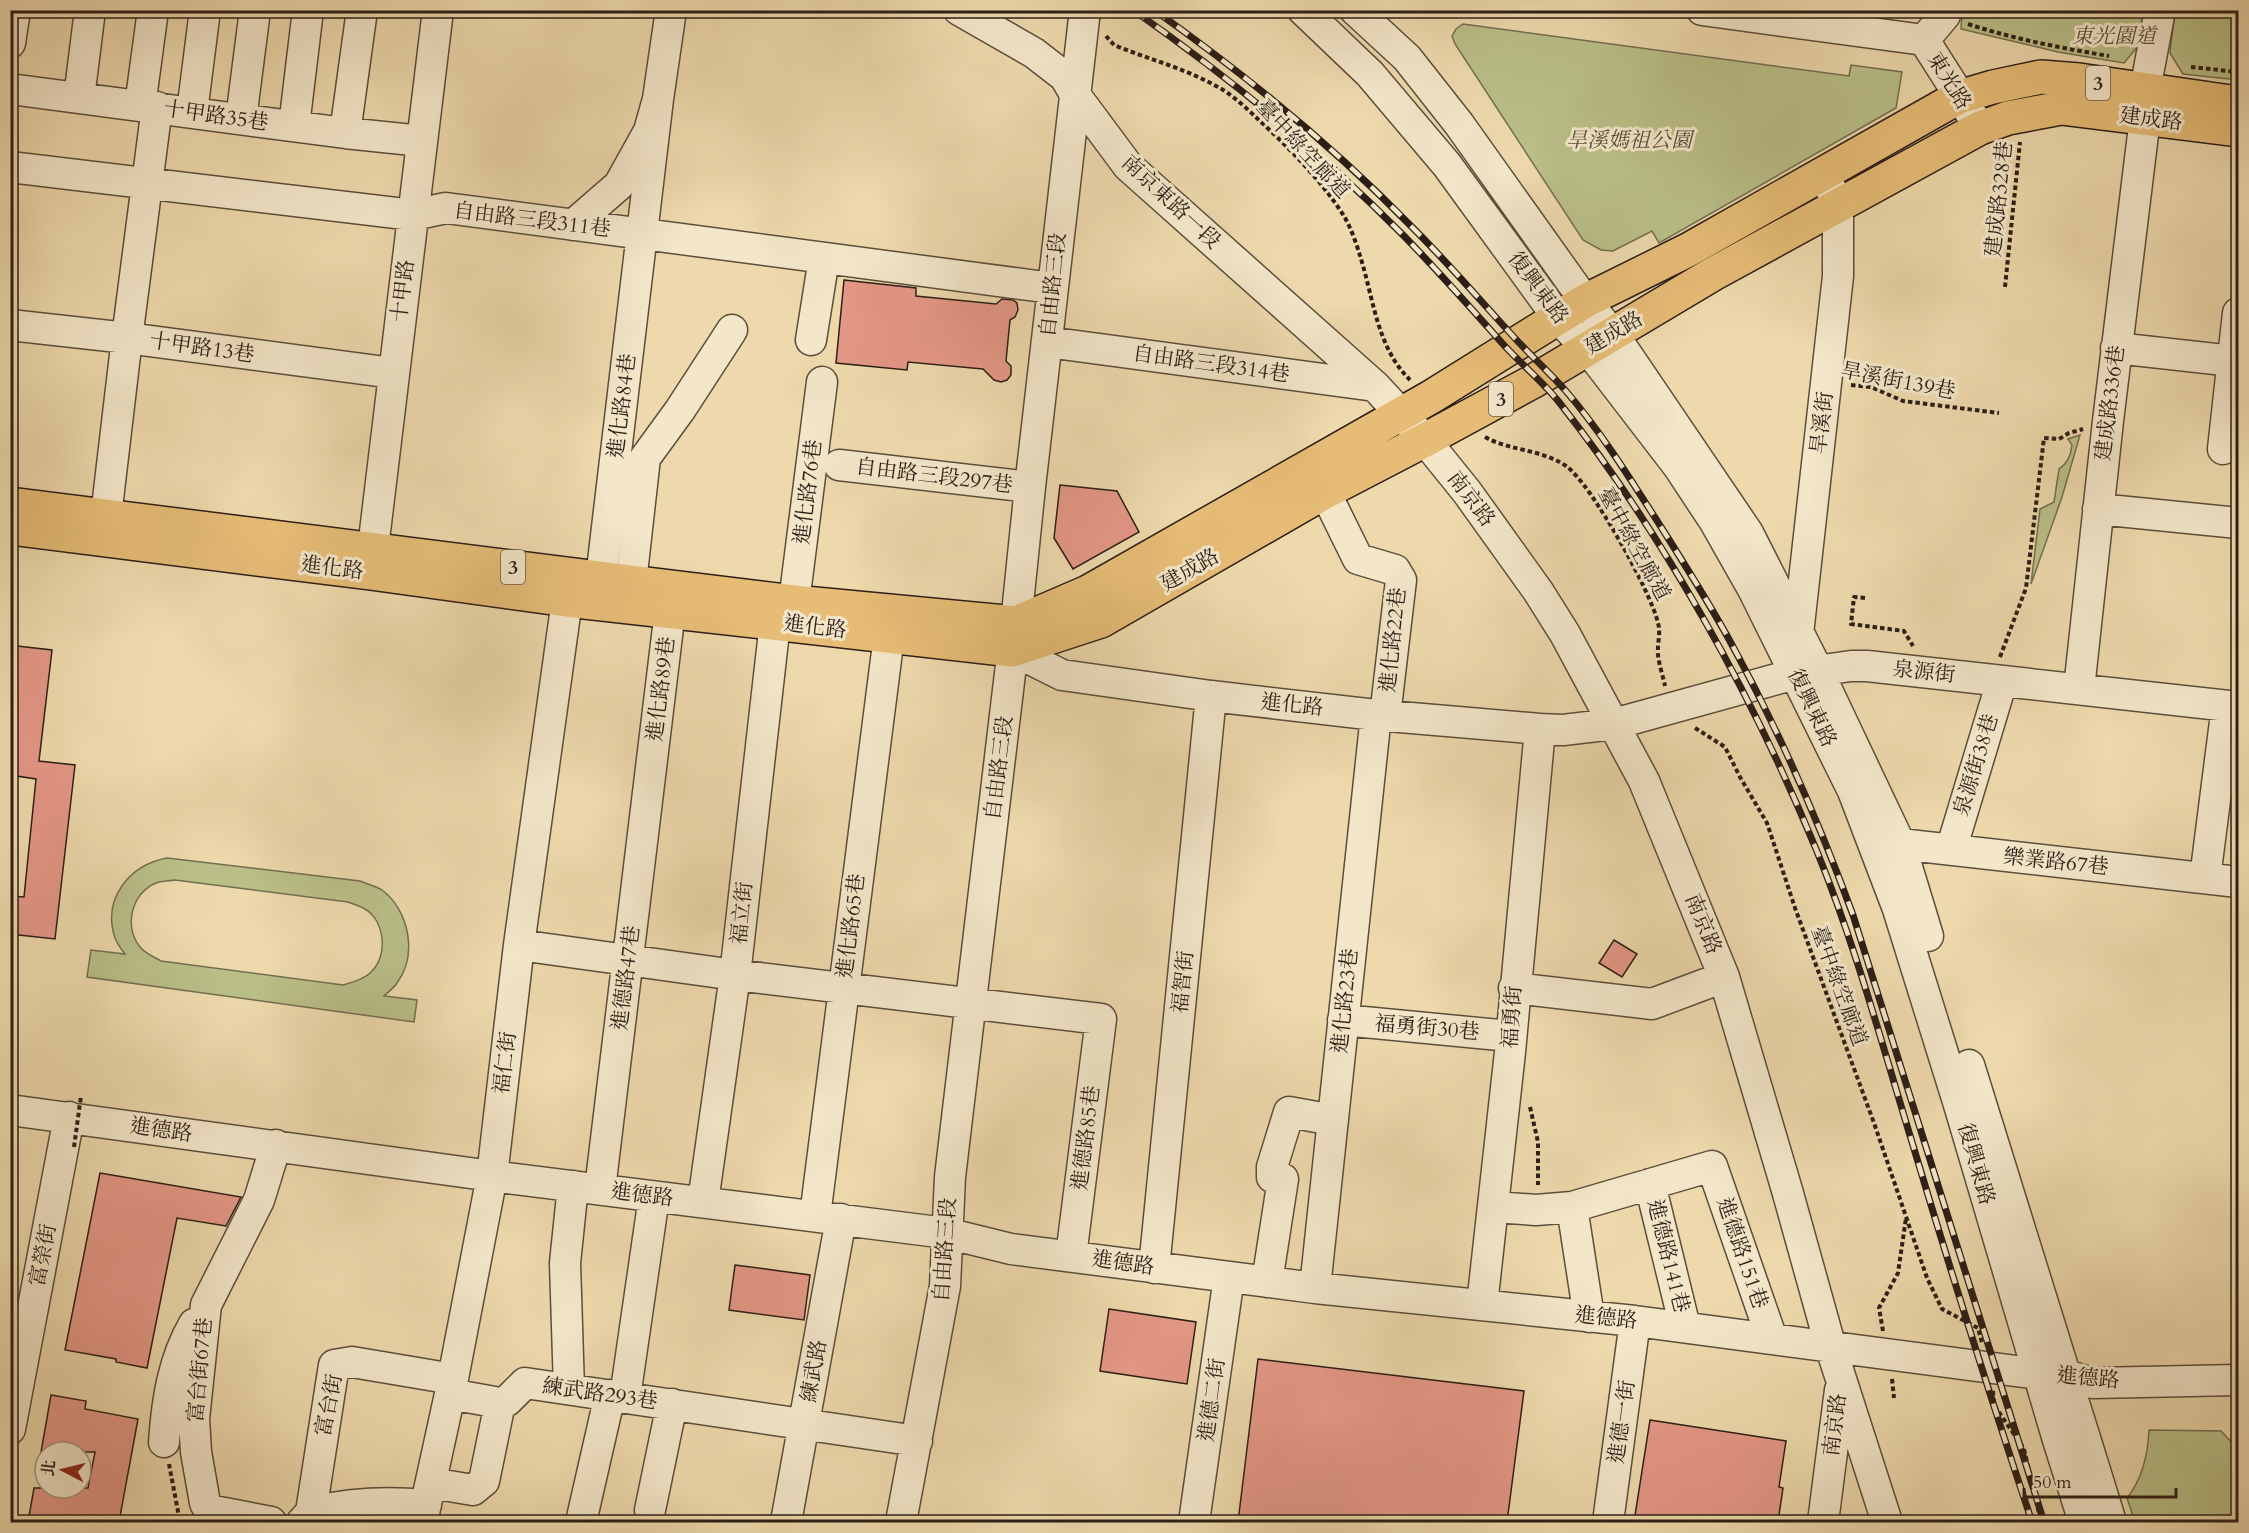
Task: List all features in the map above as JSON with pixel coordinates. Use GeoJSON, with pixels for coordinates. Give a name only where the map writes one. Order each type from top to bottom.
{"type":"FeatureCollection","features":[{"type":"Feature","properties":{"kind":"main road","name":"建成路"},"geometry":{"type":"LineString","coordinates":[[1014,636],[1088,592],[1387,399],[1431,397],[1572,310],[1688,250],[1959,97],[2041,77],[2079,80],[2238,103]]}},
{"type":"Feature","properties":{"kind":"main road","name":"建成路"},"geometry":{"type":"LineString","coordinates":[[1014,636],[1101,621],[1326,492],[1461,421],[1713,274],[1980,128],[2023,114],[2147,90],[2238,130]]}},
{"type":"Feature","properties":{"kind":"main road","name":"進化路"},"geometry":{"type":"LineString","coordinates":[[10,504],[106,516],[372,561],[567,600],[670,611],[784,612],[1014,636]]}},
{"type":"Feature","properties":{"kind":"main road","name":"進化路"},"geometry":{"type":"LineString","coordinates":[[10,528],[372,561],[616,580],[784,612],[889,636],[1014,636]]}},
{"type":"Feature","properties":{"kind":"street"},"geometry":{"type":"LineString","coordinates":[[10,43],[15,10]]}},
{"type":"Feature","properties":{"kind":"street"},"geometry":{"type":"LineString","coordinates":[[79,98],[90,10]]}},
{"type":"Feature","properties":{"kind":"street"},"geometry":{"type":"LineString","coordinates":[[106,516],[147,184],[153,10]]}},
{"type":"Feature","properties":{"kind":"street"},"geometry":{"type":"LineString","coordinates":[[192,112],[205,10]]}},
{"type":"Feature","properties":{"kind":"street"},"geometry":{"type":"LineString","coordinates":[[241,119],[255,10]]}},
{"type":"Feature","properties":{"kind":"street"},"geometry":{"type":"LineString","coordinates":[[294,126],[309,10]]}},
{"type":"Feature","properties":{"kind":"street"},"geometry":{"type":"LineString","coordinates":[[345,133],[362,10]]}},
{"type":"Feature","properties":{"kind":"street","name":"十甲路"},"geometry":{"type":"LineString","coordinates":[[372,561],[438,10]]}},
{"type":"Feature","properties":{"kind":"street"},"geometry":{"type":"LineString","coordinates":[[573,225],[619,185],[649,131],[658,99],[671,10]]}},
{"type":"Feature","properties":{"kind":"street","name":"南京東路一段"},"geometry":{"type":"LineString","coordinates":[[959,10],[1043,60],[1065,77],[1076,96],[1128,166],[1387,399]]}},
{"type":"Feature","properties":{"kind":"street","name":"復興東路"},"geometry":{"type":"LineString","coordinates":[[1355,10],[1407,58],[1453,116],[1572,310]]}},
{"type":"Feature","properties":{"kind":"street","name":"東光路"},"geometry":{"type":"LineString","coordinates":[[1701,10],[1924,40],[1980,128]]}},
{"type":"Feature","properties":{"kind":"street","name":"建成路336巷"},"geometry":{"type":"LineString","coordinates":[[2079,689],[2116,348],[2147,90],[2160,10]]}},
{"type":"Feature","properties":{"kind":"street","name":"自由路三段"},"geometry":{"type":"LineString","coordinates":[[901,1522],[945,1286],[950,1178],[1085,12]]}},
{"type":"Feature","properties":{"kind":"street","name":"復興東路"},"geometry":{"type":"LineString","coordinates":[[1307,12],[1370,74],[1600,341],[1748,533],[1798,631],[1807,673]]}},
{"type":"Feature","properties":{"kind":"street"},"geometry":{"type":"LineString","coordinates":[[1924,40],[1938,12]]}},
{"type":"Feature","properties":{"kind":"street","name":"十甲路35巷"},"geometry":{"type":"LineString","coordinates":[[10,89],[422,141]]}},
{"type":"Feature","properties":{"kind":"street","name":"進化路84巷"},"geometry":{"type":"LineString","coordinates":[[616,580],[643,234],[658,99]]}},
{"type":"Feature","properties":{"kind":"street","name":"自由路三段311巷"},"geometry":{"type":"LineString","coordinates":[[10,167],[413,215],[446,208],[1052,288]]}},
{"type":"Feature","properties":{"kind":"street","name":"旱溪街"},"geometry":{"type":"LineString","coordinates":[[1798,631],[1838,276],[1838,205],[1824,174]]}},
{"type":"Feature","properties":{"kind":"street"},"geometry":{"type":"LineString","coordinates":[[811,340],[824,258]]}},
{"type":"Feature","properties":{"kind":"street"},"geometry":{"type":"LineString","coordinates":[[2223,449],[2238,313]]}},
{"type":"Feature","properties":{"kind":"street","name":"十甲路13巷"},"geometry":{"type":"LineString","coordinates":[[10,325],[127,338],[393,374]]}},
{"type":"Feature","properties":{"kind":"street","name":"進化路84巷"},"geometry":{"type":"LineString","coordinates":[[616,580],[645,458],[680,410],[732,330]]}},
{"type":"Feature","properties":{"kind":"street","name":"復興東路"},"geometry":{"type":"LineString","coordinates":[[1600,341],[1715,522],[1753,589],[1807,673],[1887,845],[2052,1375],[2111,1522]]}},
{"type":"Feature","properties":{"kind":"street","name":"自由路三段314巷"},"geometry":{"type":"LineString","coordinates":[[1047,342],[1387,399]]}},
{"type":"Feature","properties":{"kind":"street"},"geometry":{"type":"LineString","coordinates":[[2116,348],[2233,361]]}},
{"type":"Feature","properties":{"kind":"street","name":"進化路76巷"},"geometry":{"type":"LineString","coordinates":[[784,612],[822,382]]}},
{"type":"Feature","properties":{"kind":"street","name":"南京路"},"geometry":{"type":"LineString","coordinates":[[1387,399],[1425,440],[1467,492],[1550,609],[1644,781],[1724,976],[1841,1381],[1823,1522]]}},
{"type":"Feature","properties":{"kind":"street","name":"自由路三段297巷"},"geometry":{"type":"LineString","coordinates":[[839,465],[1030,487]]}},
{"type":"Feature","properties":{"kind":"street","name":"進化路22巷"},"geometry":{"type":"LineString","coordinates":[[1326,492],[1358,558],[1395,570],[1401,580],[1381,715]]}},
{"type":"Feature","properties":{"kind":"street"},"geometry":{"type":"LineString","coordinates":[[2098,509],[2238,523]]}},
{"type":"Feature","properties":{"kind":"street","name":"福仁街"},"geometry":{"type":"LineString","coordinates":[[426,1503],[452,1387],[492,1176],[519,945],[567,600]]}},
{"type":"Feature","properties":{"kind":"street","name":"進化路89巷"},"geometry":{"type":"LineString","coordinates":[[652,766],[670,611]]}},
{"type":"Feature","properties":{"kind":"street","name":"福立街"},"geometry":{"type":"LineString","coordinates":[[703,1202],[784,612]]}},
{"type":"Feature","properties":{"kind":"street","name":"進化路65巷"},"geometry":{"type":"LineString","coordinates":[[828,1218],[843,988],[889,636]]}},
{"type":"Feature","properties":{"kind":"street","name":"進化路"},"geometry":{"type":"LineString","coordinates":[[1014,636],[1062,675],[1211,696],[1381,715],[1563,730],[1614,724]]}},
{"type":"Feature","properties":{"kind":"street","name":"泉源街"},"geometry":{"type":"LineString","coordinates":[[1614,724],[1807,673],[1851,666],[2000,670],[2079,689],[2233,706]]}},
{"type":"Feature","properties":{"kind":"street","name":"泉源街38巷"},"geometry":{"type":"LineString","coordinates":[[1951,850],[2000,670]]}},
{"type":"Feature","properties":{"kind":"street","name":"福智街"},"geometry":{"type":"LineString","coordinates":[[1154,1268],[1211,696]]}},
{"type":"Feature","properties":{"kind":"street"},"geometry":{"type":"LineString","coordinates":[[2205,878],[2233,706]]}},
{"type":"Feature","properties":{"kind":"street","name":"進化路23巷"},"geometry":{"type":"LineString","coordinates":[[1315,1288],[1343,1020],[1381,715]]}},
{"type":"Feature","properties":{"kind":"street","name":"福勇街"},"geometry":{"type":"LineString","coordinates":[[1482,1305],[1494,1207],[1540,729]]}},
{"type":"Feature","properties":{"kind":"street","name":"進德路47巷"},"geometry":{"type":"LineString","coordinates":[[569,1389],[565,1263],[587,1188],[628,961],[652,766]]}},
{"type":"Feature","properties":{"kind":"street","name":"樂業路67巷"},"geometry":{"type":"LineString","coordinates":[[1887,845],[2238,882]]}},
{"type":"Feature","properties":{"kind":"street"},"geometry":{"type":"LineString","coordinates":[[519,945],[735,975],[972,1003]]}},
{"type":"Feature","properties":{"kind":"street"},"geometry":{"type":"LineString","coordinates":[[1514,988],[1652,1004],[1724,976]]}},
{"type":"Feature","properties":{"kind":"street","name":"進德路85巷"},"geometry":{"type":"LineString","coordinates":[[972,1003],[1101,1019],[1071,1257]]}},
{"type":"Feature","properties":{"kind":"street","name":"福勇街30巷"},"geometry":{"type":"LineString","coordinates":[[1343,1020],[1510,1036]]}},
{"type":"Feature","properties":{"kind":"street","name":"進德路"},"geometry":{"type":"LineString","coordinates":[[10,1110],[75,1106],[276,1145],[492,1176],[946,1233],[1011,1249],[1315,1288],[1685,1327],[1831,1348],[2052,1375],[2093,1383],[2238,1380]]}},
{"type":"Feature","properties":{"kind":"street","name":"富榮街"},"geometry":{"type":"LineString","coordinates":[[10,1429],[18,1350],[75,1106]]}},
{"type":"Feature","properties":{"kind":"street"},"geometry":{"type":"LineString","coordinates":[[1267,1282],[1283,1179],[1272,1177],[1272,1167],[1289,1112],[1332,1120]]}},
{"type":"Feature","properties":{"kind":"street","name":"富台街67巷"},"geometry":{"type":"LineString","coordinates":[[271,1522],[209,1510],[205,1503],[196,1452],[194,1419],[206,1305],[259,1200],[276,1145]]}},
{"type":"Feature","properties":{"kind":"street","name":"進德路151巷"},"geometry":{"type":"LineString","coordinates":[[1650,1184],[1712,1166],[1772,1339]]}},
{"type":"Feature","properties":{"kind":"street"},"geometry":{"type":"LineString","coordinates":[[1494,1207],[1536,1210],[1572,1207],[1650,1184]]}},
{"type":"Feature","properties":{"kind":"street","name":"進德路141巷"},"geometry":{"type":"LineString","coordinates":[[1650,1184],[1685,1327]]}},
{"type":"Feature","properties":{"kind":"street"},"geometry":{"type":"LineString","coordinates":[[581,1522],[618,1396],[654,1197]]}},
{"type":"Feature","properties":{"kind":"street"},"geometry":{"type":"LineString","coordinates":[[1572,1207],[1589,1317]]}},
{"type":"Feature","properties":{"kind":"street","name":"練武路"},"geometry":{"type":"LineString","coordinates":[[786,1522],[804,1424],[828,1218]]}},
{"type":"Feature","properties":{"kind":"street","name":"進德二街"},"geometry":{"type":"LineString","coordinates":[[1194,1522],[1229,1277]]}},
{"type":"Feature","properties":{"kind":"street"},"geometry":{"type":"LineString","coordinates":[[164,1442],[172,1379],[185,1341],[206,1305]]}},
{"type":"Feature","properties":{"kind":"street","name":"進德一街"},"geometry":{"type":"LineString","coordinates":[[1608,1522],[1635,1321]]}},
{"type":"Feature","properties":{"kind":"street","name":"富台街"},"geometry":{"type":"LineString","coordinates":[[306,1517],[334,1365],[351,1362],[452,1387]]}},
{"type":"Feature","properties":{"kind":"street","name":"復興東路"},"geometry":{"type":"LineString","coordinates":[[2052,1375],[2084,1522]]}},
{"type":"Feature","properties":{"kind":"street"},"geometry":{"type":"LineString","coordinates":[[1841,1381],[1887,1522]]}},
{"type":"Feature","properties":{"kind":"street","name":"練武路293巷"},"geometry":{"type":"LineString","coordinates":[[500,1403],[507,1401],[525,1383],[917,1441]]}},
{"type":"Feature","properties":{"kind":"street"},"geometry":{"type":"LineString","coordinates":[[306,1517],[391,1501],[426,1503],[473,1490],[484,1481],[500,1403],[452,1387]]}},
{"type":"Feature","properties":{"kind":"street","name":"練武路293巷"},"geometry":{"type":"LineString","coordinates":[[650,1510],[672,1404]]}},
{"type":"Feature","properties":{"kind":"path","name":"臺中綠空廊道"},"geometry":{"type":"LineString","coordinates":[[1085,12],[1114,45],[1218,86],[1247,109],[1306,168],[1330,195],[1346,219],[1361,258],[1376,321],[1399,370],[1421,392],[1431,397]]}},
{"type":"Feature","properties":{"kind":"path"},"geometry":{"type":"LineString","coordinates":[[1938,12],[2001,34],[2060,48],[2147,90],[2238,72]]}},
{"type":"Feature","properties":{"kind":"path","name":"建成路328巷"},"geometry":{"type":"LineString","coordinates":[[2006,287],[2023,114]]}},
{"type":"Feature","properties":{"kind":"path","name":"旱溪街139巷"},"geometry":{"type":"LineString","coordinates":[[1827,382],[1871,387],[1903,401],[1999,413]]}},
{"type":"Feature","properties":{"kind":"path","name":"臺中綠空廊道"},"geometry":{"type":"LineString","coordinates":[[1461,421],[1495,443],[1538,452],[1567,466],[1583,483],[1649,594],[1659,624],[1658,655],[1676,723],[1697,728],[1725,747],[1767,823],[1795,908],[1825,986],[1835,1023],[1874,1123],[1927,1278],[1942,1309],[1978,1328],[1990,1367],[1994,1406],[2024,1449],[2042,1522]]}},
{"type":"Feature","properties":{"kind":"path"},"geometry":{"type":"LineString","coordinates":[[2000,670],[2026,588],[2044,438],[2059,439],[2068,433],[2080,430]]}},
{"type":"Feature","properties":{"kind":"path"},"geometry":{"type":"LineString","coordinates":[[1865,598],[1854,597],[1851,624],[1904,631],[1916,650]]}},
{"type":"Feature","properties":{"kind":"path"},"geometry":{"type":"LineString","coordinates":[[74,1147],[75,1106]]}},
{"type":"Feature","properties":{"kind":"path"},"geometry":{"type":"LineString","coordinates":[[1530,1106],[1538,1142],[1538,1194]]}},
{"type":"Feature","properties":{"kind":"path"},"geometry":{"type":"LineString","coordinates":[[1879,1308],[1898,1273],[1906,1217]]}},
{"type":"Feature","properties":{"kind":"path"},"geometry":{"type":"LineString","coordinates":[[164,1442],[180,1522]]}},
{"type":"Feature","properties":{"kind":"green space","name":"東光園道"},"geometry":{"type":"Polygon","coordinates":[[[1962,11],[2143,11],[2139,45],[2124,63],[2058,52],[1961,29],[1962,11]]]}},
{"type":"Feature","properties":{"kind":"green space","name":"東光園道"},"geometry":{"type":"Polygon","coordinates":[[[2175,11],[2238,11],[2238,80],[2183,74],[2170,53],[2175,11]]]}},
{"type":"Feature","properties":{"kind":"green space","name":"旱溪媽祖公園"},"geometry":{"type":"Polygon","coordinates":[[[1463,24],[1849,76],[1851,65],[1902,72],[1896,108],[1659,243],[1652,231],[1613,251],[1601,250],[1583,240],[1455,44],[1452,36],[1463,24]]]}},
{"type":"Feature","properties":{"kind":"green space"},"geometry":{"type":"Polygon","coordinates":[[[2080,435],[2062,497],[2031,584],[2040,509],[2054,502],[2059,469],[2070,456],[2072,445],[2068,439],[2080,435]]]}},
{"type":"Feature","properties":{"kind":"green space"},"geometry":{"type":"Polygon","coordinates":[[[167,858],[360,881],[382,890],[399,909],[408,934],[409,947],[403,972],[396,985],[384,996],[417,1000],[414,1022],[87,977],[91,950],[125,954],[115,938],[112,910],[116,897],[130,876],[153,862],[167,858]],[[175,880],[163,881],[147,888],[136,903],[132,912],[132,931],[135,940],[143,950],[161,961],[343,985],[369,974],[377,964],[382,948],[380,930],[372,914],[348,902],[175,880]]]}},
{"type":"Feature","properties":{"kind":"green space"},"geometry":{"type":"Polygon","coordinates":[[[2149,1430],[2221,1431],[2238,1449],[2235,1522],[2135,1522],[2127,1498],[2144,1466],[2149,1430]]]}},
{"type":"Feature","properties":{"kind":"building"},"geometry":{"type":"Polygon","coordinates":[[[844,280],[916,288],[916,296],[996,304],[1002,299],[1013,300],[1017,303],[1018,310],[1015,317],[1010,320],[1006,361],[1011,366],[1011,375],[1007,380],[1001,382],[994,380],[983,369],[908,362],[907,370],[836,363],[844,280]]]}},
{"type":"Feature","properties":{"kind":"building"},"geometry":{"type":"Polygon","coordinates":[[[1060,485],[1117,491],[1139,532],[1073,569],[1054,538],[1060,485]]]}},
{"type":"Feature","properties":{"kind":"building"},"geometry":{"type":"Polygon","coordinates":[[[17,646],[52,650],[39,761],[75,765],[55,939],[10,934],[10,896],[24,897],[36,779],[10,775],[10,700],[17,646]]]}},
{"type":"Feature","properties":{"kind":"building"},"geometry":{"type":"Polygon","coordinates":[[[1614,940],[1637,954],[1622,977],[1599,963],[1614,940]]]}},
{"type":"Feature","properties":{"kind":"building"},"geometry":{"type":"Polygon","coordinates":[[[100,1173],[241,1197],[226,1226],[177,1218],[147,1368],[116,1362],[116,1359],[65,1350],[100,1173]]]}},
{"type":"Feature","properties":{"kind":"building"},"geometry":{"type":"Polygon","coordinates":[[[735,1265],[810,1275],[804,1320],[729,1310],[735,1265]]]}},
{"type":"Feature","properties":{"kind":"building"},"geometry":{"type":"Polygon","coordinates":[[[1109,1309],[1196,1322],[1187,1384],[1100,1371],[1109,1309]]]}},
{"type":"Feature","properties":{"kind":"building"},"geometry":{"type":"Polygon","coordinates":[[[1258,1359],[1524,1391],[1507,1522],[1405,1522],[1382,1519],[1382,1522],[1238,1522],[1258,1359]]]}},
{"type":"Feature","properties":{"kind":"building"},"geometry":{"type":"Polygon","coordinates":[[[51,1395],[86,1401],[85,1409],[138,1419],[119,1522],[28,1522],[33,1494],[33,1500],[93,1500],[95,1452],[93,1452],[93,1440],[43,1440],[51,1395]]]}},
{"type":"Feature","properties":{"kind":"building"},"geometry":{"type":"Polygon","coordinates":[[[1650,1420],[1786,1441],[1779,1487],[1783,1488],[1778,1522],[1634,1522],[1650,1420]]]}},
{"type":"Feature","properties":{"kind":"railway"},"geometry":{"type":"LineString","coordinates":[[1133,10],[1205,62],[1274,117],[1373,205],[1404,236],[1559,402],[1634,506],[1669,561],[1734,674],[1763,732],[1791,791],[1830,885],[1867,994],[1956,1285],[2032,1522]]}},
{"type":"Feature","properties":{"kind":"railway"},"geometry":{"type":"LineString","coordinates":[[1154,10],[1256,86],[1352,169],[1438,254],[1518,342],[1559,383],[1606,443],[1632,481],[1709,604],[1749,676],[1782,743],[1853,915],[2044,1522]]}}]}
